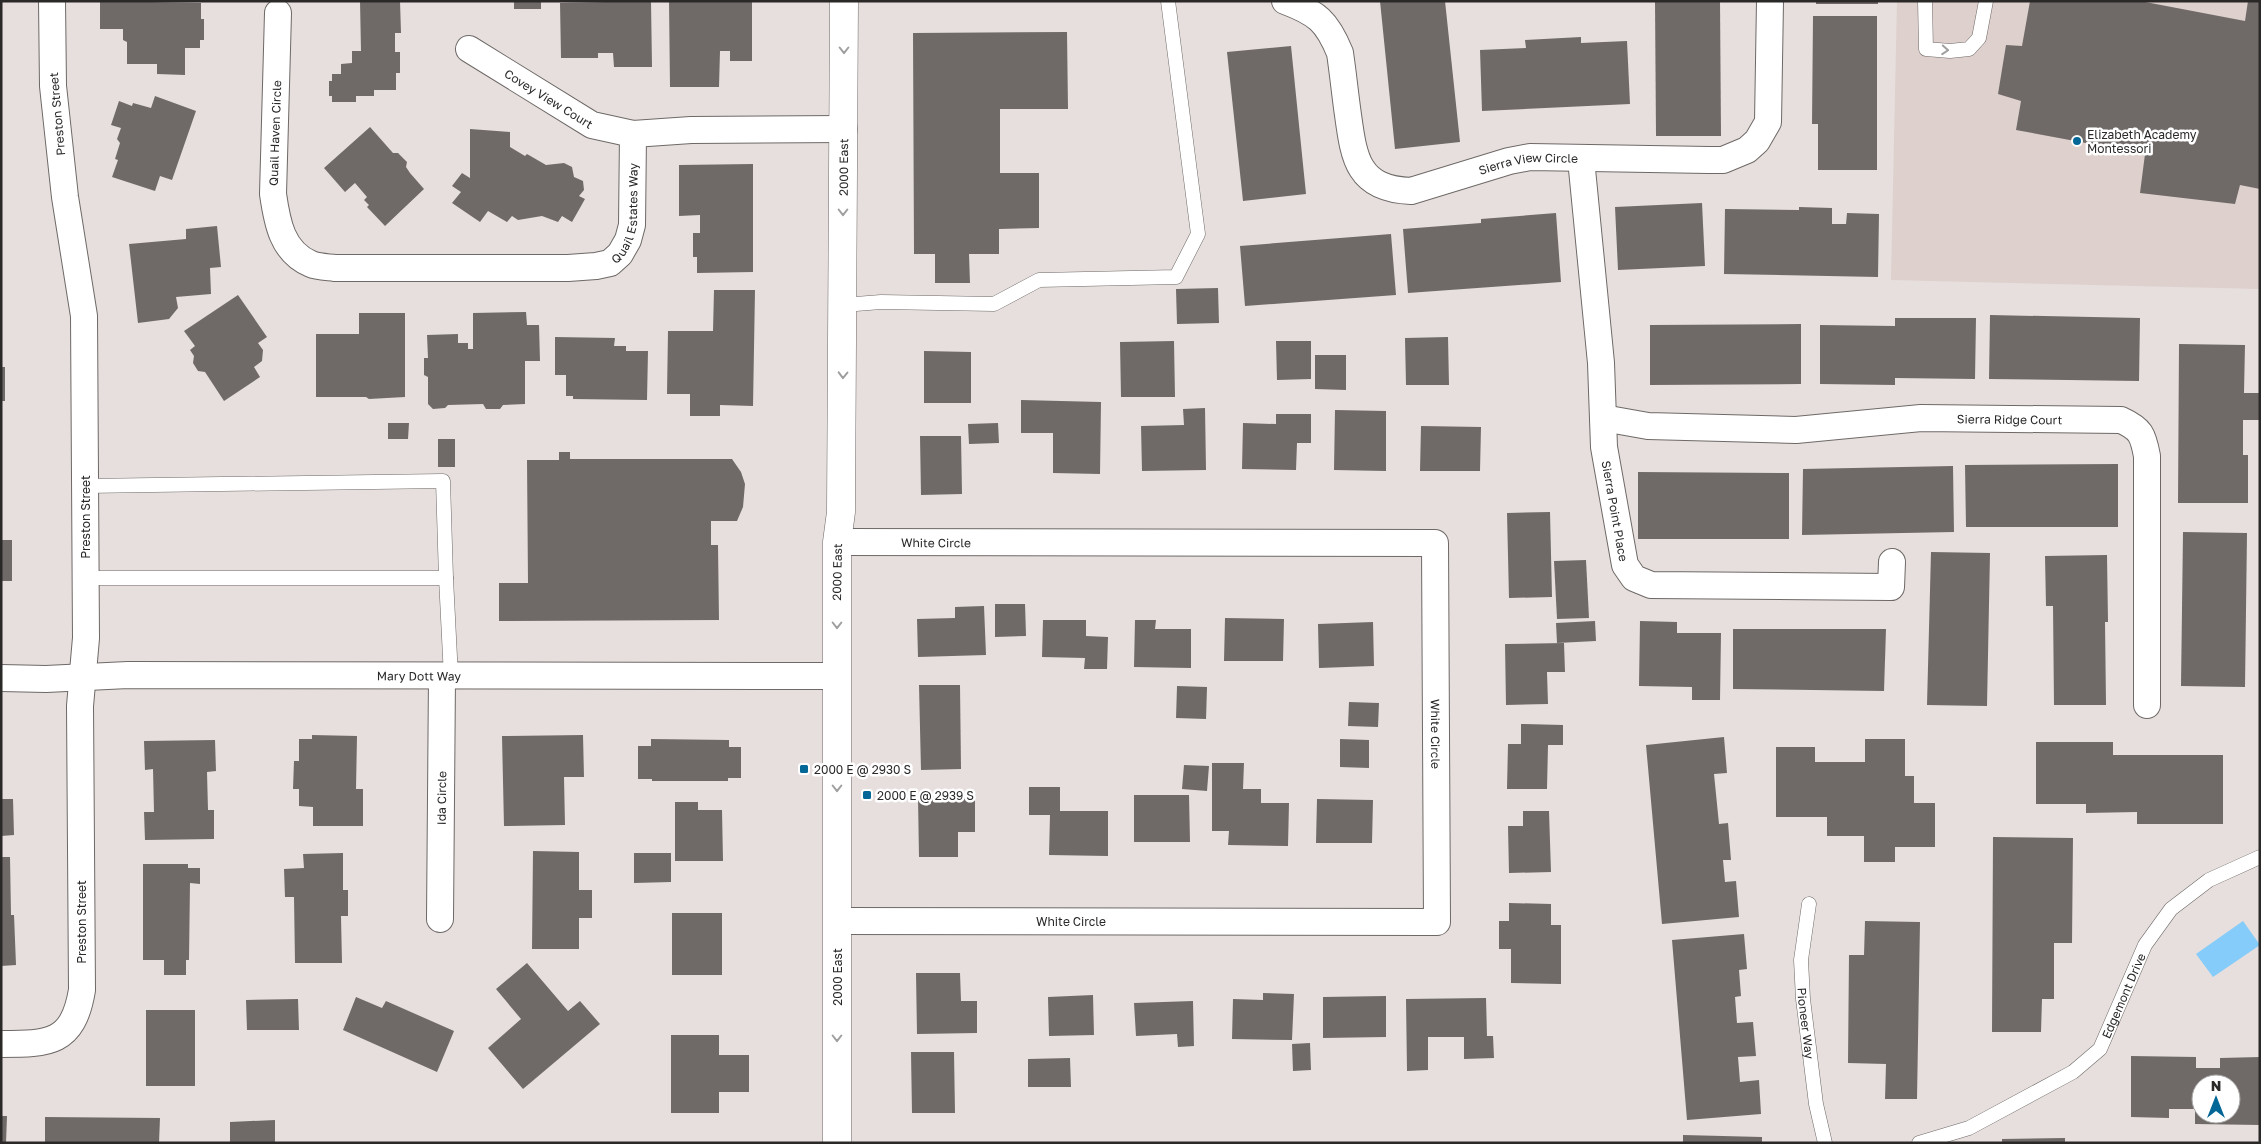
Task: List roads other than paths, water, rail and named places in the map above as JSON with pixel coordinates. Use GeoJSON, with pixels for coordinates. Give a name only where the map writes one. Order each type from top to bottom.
{"type":"FeatureCollection","features":[{"type":"Feature","properties":{"kind":"street","name":"Preston Street"},"geometry":{"type":"LineString","coordinates":[[1,1044],[30,1044],[51,1040],[66,1032],[78,1012],[82,990],[80,706],[86,638],[84,316],[65,197],[52,86],[52,1]]}},
{"type":"Feature","properties":{"kind":"street","name":"2000 East"},"geometry":{"type":"LineString","coordinates":[[837,1143],[837,542],[841,512],[844,1]]}},
{"type":"Feature","properties":{"kind":"street","name":"Sierra View Circle"},"geometry":{"type":"LineString","coordinates":[[1285,1],[1318,17],[1328,27],[1334,39],[1340,53],[1356,159],[1363,171],[1374,181],[1398,190],[1411,191],[1519,159],[1722,160],[1747,150],[1757,141],[1768,122],[1770,1]]}},
{"type":"Feature","properties":{"kind":"street","name":"Quail Haven Circle"},"geometry":{"type":"LineString","coordinates":[[278,13],[273,194],[277,223],[289,249]]}},
{"type":"Feature","properties":{"kind":"street","name":"Covey View Court"},"geometry":{"type":"LineString","coordinates":[[470,49],[592,125],[633,134]]}},
{"type":"Feature","properties":{"kind":"street"},"geometry":{"type":"LineString","coordinates":[[633,134],[692,130],[844,129]]}},
{"type":"Feature","properties":{"kind":"street","name":"Quail Estates Way"},"geometry":{"type":"LineString","coordinates":[[289,249],[312,264],[335,268],[568,268],[610,263],[620,254],[628,240],[632,225],[633,134]]}},
{"type":"Feature","properties":{"kind":"street","name":"Sierra Point Place"},"geometry":{"type":"LineString","coordinates":[[1581,159],[1601,363],[1604,447],[1626,565],[1634,578],[1651,585],[1891,587],[1892,562]]}},
{"type":"Feature","properties":{"kind":"street","name":"Sierra Ridge Court"},"geometry":{"type":"LineString","coordinates":[[1603,418],[1648,426],[1796,430],[1921,418],[2121,420],[2134,426],[2143,437],[2147,456],[2147,705]]}},
{"type":"Feature","properties":{"kind":"street","name":"White Circle"},"geometry":{"type":"LineString","coordinates":[[837,542],[1435,543],[1437,922],[837,920]]}},
{"type":"Feature","properties":{"kind":"street","name":"Mary Dott Way"},"geometry":{"type":"LineString","coordinates":[[1,678],[128,675],[446,677],[837,676]]}},
{"type":"Feature","properties":{"kind":"street","name":"Ida Circle"},"geometry":{"type":"LineString","coordinates":[[440,919],[446,677]]}},
{"type":"Feature","properties":{"kind":"lane"},"geometry":{"type":"LineString","coordinates":[[843,305],[881,302],[994,304],[1039,280],[1176,277],[1198,234],[1168,1]]}},
{"type":"Feature","properties":{"kind":"lane"},"geometry":{"type":"LineString","coordinates":[[1925,1],[1926,49],[1950,51],[1969,49],[1979,38],[1986,1]]}},
{"type":"Feature","properties":{"kind":"lane"},"geometry":{"type":"LineString","coordinates":[[85,486],[443,481],[446,578],[446,677]]}},
{"type":"Feature","properties":{"kind":"lane"},"geometry":{"type":"LineString","coordinates":[[85,578],[446,578]]}},
{"type":"Feature","properties":{"kind":"lane","name":"Edgemont Drive"},"geometry":{"type":"LineString","coordinates":[[1918,1143],[1969,1128],[2073,1072],[2100,1049],[2145,944],[2171,909],[2208,880],[2260,857]]}},
{"type":"Feature","properties":{"kind":"lane","name":"Pioneer Way"},"geometry":{"type":"LineString","coordinates":[[1809,904],[1801,960],[1802,999],[1816,1104],[1824,1143]]}},
{"type":"Feature","properties":{"kind":"water"},"geometry":{"type":"Polygon","coordinates":[[[2243,921],[2260,945],[2213,977],[2196,954],[2243,921]]]}},
{"type":"Feature","properties":{"kind":"place","name":"Elizabeth Academy Montessori"},"geometry":{"type":"Point","coordinates":[2077,141]}},
{"type":"Feature","properties":{"kind":"place","name":"2000 E @ 2930 S"},"geometry":{"type":"Point","coordinates":[804,769]}},
{"type":"Feature","properties":{"kind":"place","name":"2000 E @ 2939 S"},"geometry":{"type":"Point","coordinates":[867,795]}}]}
